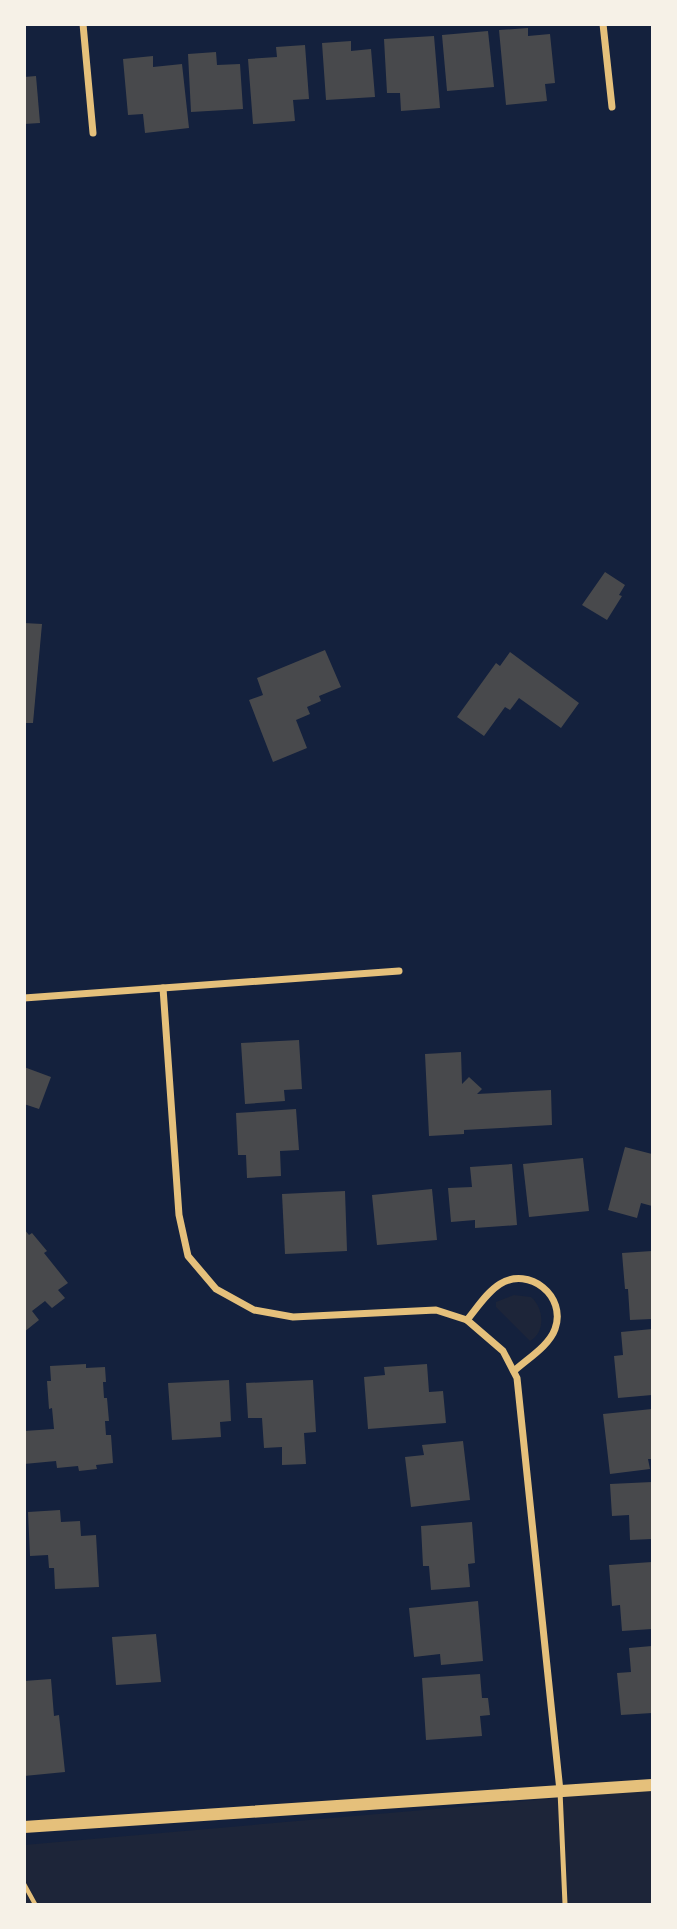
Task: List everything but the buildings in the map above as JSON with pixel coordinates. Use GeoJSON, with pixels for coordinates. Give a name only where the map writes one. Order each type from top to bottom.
{"type":"FeatureCollection","features":[{"type":"Feature","properties":{"kind":"street"},"geometry":{"type":"LineString","coordinates":[[83,24],[93,133]]}},
{"type":"Feature","properties":{"kind":"street"},"geometry":{"type":"LineString","coordinates":[[604,24],[612,107]]}},
{"type":"Feature","properties":{"kind":"street"},"geometry":{"type":"LineString","coordinates":[[24,998],[399,971]]}},
{"type":"Feature","properties":{"kind":"street"},"geometry":{"type":"LineString","coordinates":[[163,988],[179,1215],[188,1255],[216,1289],[254,1310],[293,1317],[436,1310],[467,1320],[503,1351],[514,1371],[522,1423],[560,1791]]}},
{"type":"Feature","properties":{"kind":"street"},"geometry":{"type":"LineString","coordinates":[[467,1320],[491,1291],[502,1283],[527,1279],[549,1292],[555,1304],[555,1329],[548,1340],[514,1371]]}},
{"type":"Feature","properties":{"kind":"street"},"geometry":{"type":"LineString","coordinates":[[24,1827],[653,1785]]}},
{"type":"Feature","properties":{"kind":"lane"},"geometry":{"type":"LineString","coordinates":[[560,1791],[565,1905]]}},
{"type":"Feature","properties":{"kind":"path"},"geometry":{"type":"LineString","coordinates":[[24,1884],[36,1905]]}},
{"type":"Feature","properties":{"kind":"shaded area"},"geometry":{"type":"Polygon","coordinates":[[[514,1295],[531,1297],[539,1307],[541,1326],[530,1341],[496,1307],[496,1302],[514,1295]]]}},
{"type":"Feature","properties":{"kind":"shaded area"},"geometry":{"type":"Polygon","coordinates":[[[652,1790],[652,1904],[25,1904],[24,1845],[652,1790]]]}}]}
